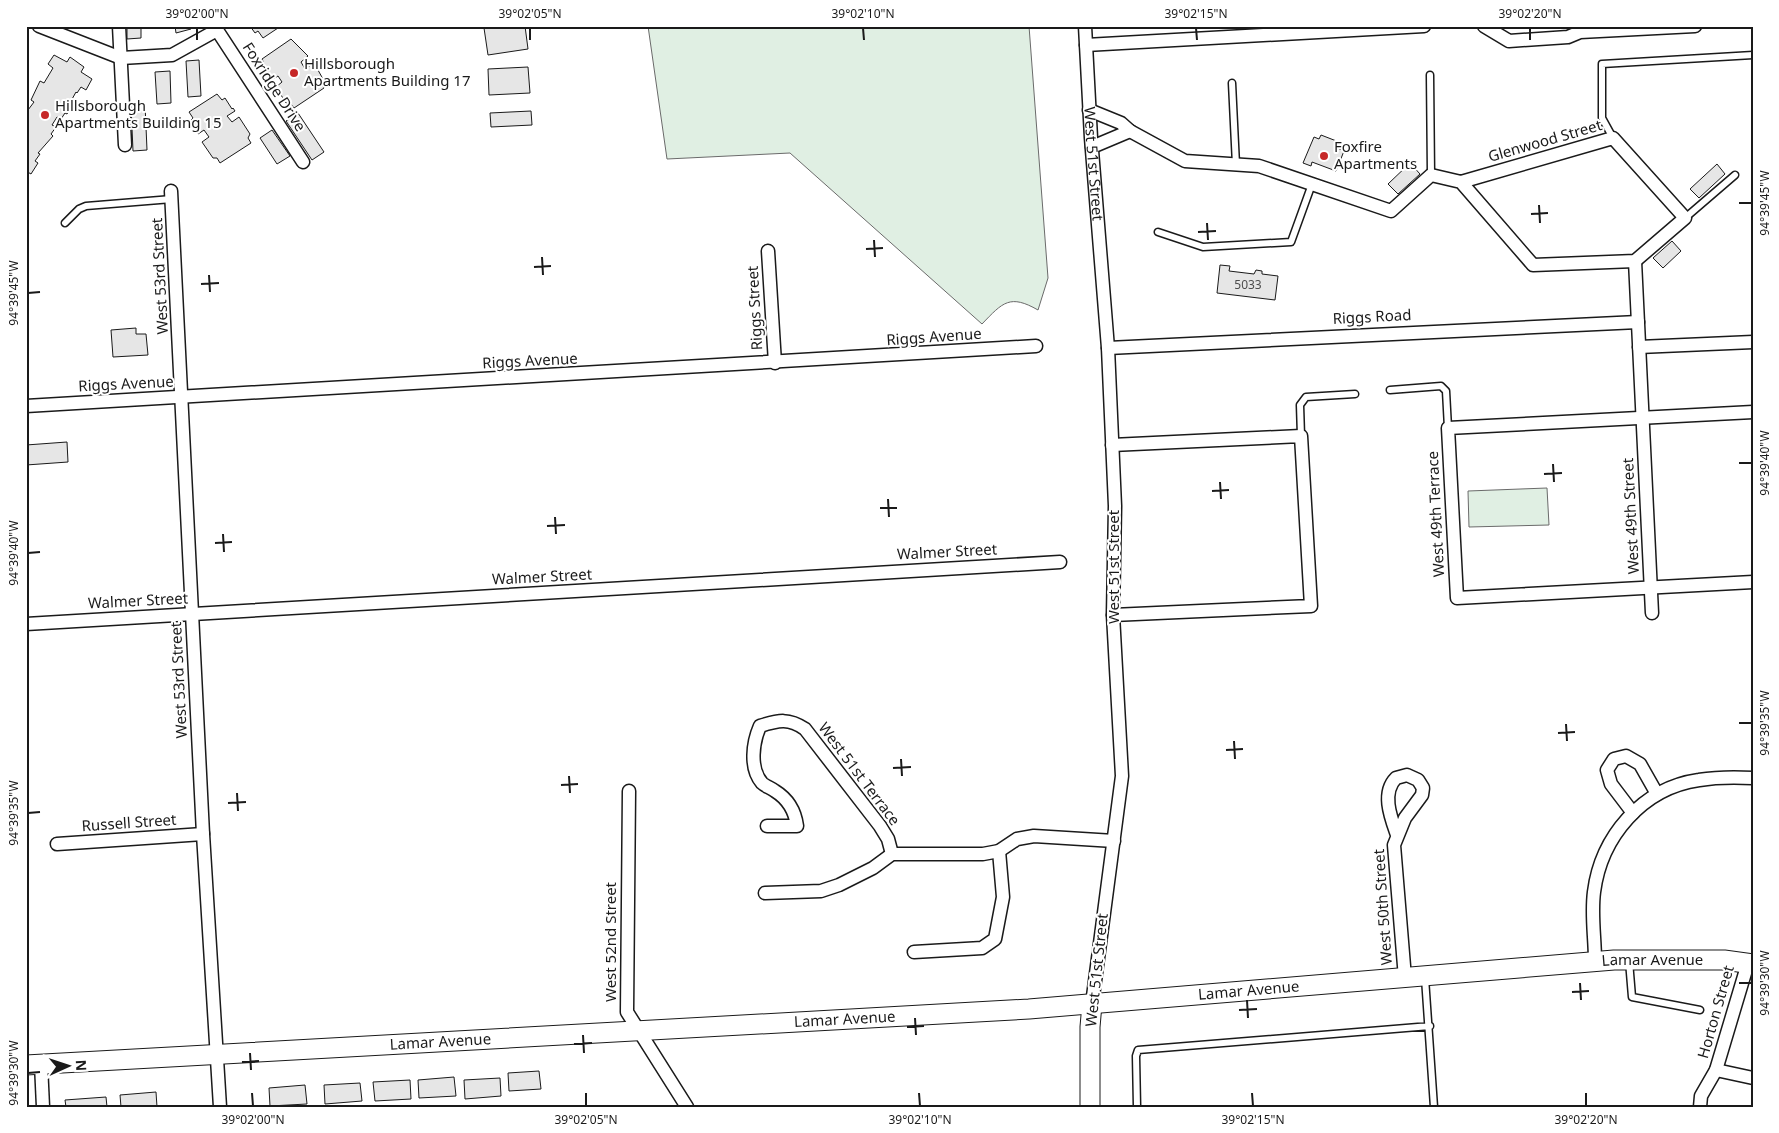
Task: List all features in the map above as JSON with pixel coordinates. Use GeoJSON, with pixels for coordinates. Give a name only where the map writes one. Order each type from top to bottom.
{"type":"FeatureCollection","features":[{"type":"Feature","properties":{"kind":"street","name":"Foxridge Drive"},"geometry":{"type":"LineString","coordinates":[[40,26],[121,58],[172,55],[216,28],[303,162]]}},
{"type":"Feature","properties":{"kind":"street"},"geometry":{"type":"LineString","coordinates":[[119,26],[125,145]]}},
{"type":"Feature","properties":{"kind":"street","name":"West 51st Street"},"geometry":{"type":"LineString","coordinates":[[1085,26],[1089,110],[1108,348],[1115,514],[1113,615],[1122,776],[1092,1004],[1090,1027],[1090,1107]]}},
{"type":"Feature","properties":{"kind":"street"},"geometry":{"type":"LineString","coordinates":[[1086,44],[1424,26]]}},
{"type":"Feature","properties":{"kind":"street"},"geometry":{"type":"LineString","coordinates":[[1484,26],[1509,40],[1558,32],[1695,26]]}},
{"type":"Feature","properties":{"kind":"street"},"geometry":{"type":"LineString","coordinates":[[1089,110],[1121,123],[1130,131],[1184,161],[1259,166],[1391,211],[1432,175]]}},
{"type":"Feature","properties":{"kind":"street"},"geometry":{"type":"LineString","coordinates":[[1092,147],[1130,131]]}},
{"type":"Feature","properties":{"kind":"street","name":"Glenwood Street"},"geometry":{"type":"LineString","coordinates":[[1432,175],[1461,182],[1613,138],[1685,218]]}},
{"type":"Feature","properties":{"kind":"street"},"geometry":{"type":"LineString","coordinates":[[1461,182],[1533,265],[1635,261],[1685,218]]}},
{"type":"Feature","properties":{"kind":"street","name":"West 53rd Street"},"geometry":{"type":"LineString","coordinates":[[171,195],[192,614],[220,1107]]}},
{"type":"Feature","properties":{"kind":"street","name":"Riggs Street"},"geometry":{"type":"LineString","coordinates":[[768,251],[775,363]]}},
{"type":"Feature","properties":{"kind":"street","name":"West 49th Street"},"geometry":{"type":"LineString","coordinates":[[1635,261],[1652,613]]}},
{"type":"Feature","properties":{"kind":"street","name":"Riggs Road"},"geometry":{"type":"LineString","coordinates":[[1108,348],[1638,322]]}},
{"type":"Feature","properties":{"kind":"street"},"geometry":{"type":"LineString","coordinates":[[1639,347],[1753,342]]}},
{"type":"Feature","properties":{"kind":"street","name":"Riggs Avenue"},"geometry":{"type":"LineString","coordinates":[[26,406],[1036,346]]}},
{"type":"Feature","properties":{"kind":"street"},"geometry":{"type":"LineString","coordinates":[[1448,428],[1753,412]]}},
{"type":"Feature","properties":{"kind":"street","name":"West 49th Terrace"},"geometry":{"type":"LineString","coordinates":[[1448,428],[1457,598],[1651,587]]}},
{"type":"Feature","properties":{"kind":"street"},"geometry":{"type":"LineString","coordinates":[[1112,445],[1301,436],[1310,606],[1113,615]]}},
{"type":"Feature","properties":{"kind":"street","name":"Walmer Street"},"geometry":{"type":"LineString","coordinates":[[26,624],[1060,562]]}},
{"type":"Feature","properties":{"kind":"street"},"geometry":{"type":"LineString","coordinates":[[1651,587],[1753,582]]}},
{"type":"Feature","properties":{"kind":"street","name":"West 51st Terrace"},"geometry":{"type":"LineString","coordinates":[[767,826],[797,826],[795,814],[786,799],[762,784],[757,774],[753,754],[755,738],[760,726],[776,720],[792,721],[805,730],[880,826],[888,839],[892,854]]}},
{"type":"Feature","properties":{"kind":"street"},"geometry":{"type":"LineString","coordinates":[[1633,813],[1608,777],[1607,770],[1614,759],[1626,756],[1638,761],[1657,794]]}},
{"type":"Feature","properties":{"kind":"street"},"geometry":{"type":"LineString","coordinates":[[1595,961],[1593,906],[1598,873],[1611,841],[1633,813],[1657,794],[1700,779],[1753,778]]}},
{"type":"Feature","properties":{"kind":"street","name":"West 52nd Street"},"geometry":{"type":"LineString","coordinates":[[629,791],[626,1007],[628,1015],[640,1030],[687,1107]]}},
{"type":"Feature","properties":{"kind":"street","name":"Russell Street"},"geometry":{"type":"LineString","coordinates":[[57,844],[204,834]]}},
{"type":"Feature","properties":{"kind":"street","name":"West 50th Street"},"geometry":{"type":"LineString","coordinates":[[1397,835],[1394,856],[1405,978]]}},
{"type":"Feature","properties":{"kind":"street"},"geometry":{"type":"LineString","coordinates":[[765,892],[822,890],[873,868],[892,854],[983,854],[999,851],[1017,839],[1034,836],[1114,841]]}},
{"type":"Feature","properties":{"kind":"street"},"geometry":{"type":"LineString","coordinates":[[914,952],[982,948],[995,939],[1003,897],[999,851]]}},
{"type":"Feature","properties":{"kind":"street","name":"Lamar Avenue"},"geometry":{"type":"LineString","coordinates":[[34,1065],[217,1056],[1092,1004],[1595,961],[1724,960],[1750,964]]}},
{"type":"Feature","properties":{"kind":"street","name":"Horton Street"},"geometry":{"type":"LineString","coordinates":[[1700,1107],[1702,1096],[1716,1070],[1750,964]]}},
{"type":"Feature","properties":{"kind":"street"},"geometry":{"type":"LineString","coordinates":[[34,1065],[43,1107]]}},
{"type":"Feature","properties":{"kind":"street","name":"Horton Street"},"geometry":{"type":"LineString","coordinates":[[1716,1070],[1753,1078]]}},
{"type":"Feature","properties":{"kind":"lane"},"geometry":{"type":"LineString","coordinates":[[1613,138],[1602,118],[1602,64],[1753,55]]}},
{"type":"Feature","properties":{"kind":"lane"},"geometry":{"type":"LineString","coordinates":[[1430,75],[1432,175]]}},
{"type":"Feature","properties":{"kind":"lane"},"geometry":{"type":"LineString","coordinates":[[1232,84],[1236,164]]}},
{"type":"Feature","properties":{"kind":"lane"},"geometry":{"type":"LineString","coordinates":[[1685,218],[1735,175]]}},
{"type":"Feature","properties":{"kind":"lane"},"geometry":{"type":"LineString","coordinates":[[1158,232],[1203,247],[1291,242],[1312,184]]}},
{"type":"Feature","properties":{"kind":"lane"},"geometry":{"type":"LineString","coordinates":[[65,223],[74,213],[86,206],[171,195]]}},
{"type":"Feature","properties":{"kind":"lane"},"geometry":{"type":"LineString","coordinates":[[1390,390],[1441,386],[1446,391],[1448,428]]}},
{"type":"Feature","properties":{"kind":"lane"},"geometry":{"type":"LineString","coordinates":[[1301,436],[1300,405],[1306,397],[1355,394]]}},
{"type":"Feature","properties":{"kind":"lane"},"geometry":{"type":"LineString","coordinates":[[1629,960],[1632,997],[1700,1010]]}},
{"type":"Feature","properties":{"kind":"lane"},"geometry":{"type":"LineString","coordinates":[[1425,976],[1430,1026],[1434,1107]]}},
{"type":"Feature","properties":{"kind":"lane"},"geometry":{"type":"LineString","coordinates":[[1137,1107],[1136,1056],[1138,1050],[1430,1026]]}},
{"type":"Feature","properties":{"kind":"green space"},"geometry":{"type":"Polygon","coordinates":[[[648,26],[1029,26],[1048,278],[1038,310],[1020,302],[1007,303],[996,310],[982,324],[790,153],[667,159],[648,26]]]}},
{"type":"Feature","properties":{"kind":"green space"},"geometry":{"type":"Polygon","coordinates":[[[1547,488],[1549,525],[1469,527],[1468,491],[1547,488]]]}},
{"type":"Feature","properties":{"kind":"building"},"geometry":{"type":"Polygon","coordinates":[[[127,26],[141,26],[141,38],[127,39],[127,26]]]}},
{"type":"Feature","properties":{"kind":"building"},"geometry":{"type":"Polygon","coordinates":[[[175,26],[191,26],[191,29],[176,33],[175,26]]]}},
{"type":"Feature","properties":{"kind":"building"},"geometry":{"type":"Polygon","coordinates":[[[250,26],[281,26],[263,38],[258,31],[255,33],[250,26]]]}},
{"type":"Feature","properties":{"kind":"building"},"geometry":{"type":"Polygon","coordinates":[[[493,26],[525,26],[528,49],[488,55],[484,28],[493,26]]]}},
{"type":"Feature","properties":{"kind":"building","name":"Hillsborough Apartments Building 17"},"geometry":{"type":"Polygon","coordinates":[[[291,39],[308,56],[301,62],[305,69],[314,63],[323,79],[322,84],[324,88],[294,108],[290,103],[286,103],[276,87],[282,82],[278,76],[271,80],[262,59],[291,39]]]}},
{"type":"Feature","properties":{"kind":"building","name":"Hillsborough Apartments Building 15"},"geometry":{"type":"Polygon","coordinates":[[[54,55],[67,62],[70,57],[84,67],[81,72],[92,79],[86,90],[81,87],[76,92],[71,101],[74,102],[67,114],[65,113],[61,119],[57,117],[52,125],[56,127],[51,134],[53,136],[38,153],[40,154],[35,161],[38,163],[31,174],[26,171],[26,108],[28,110],[34,102],[31,100],[40,81],[44,83],[53,68],[48,64],[54,55]]]}},
{"type":"Feature","properties":{"kind":"building"},"geometry":{"type":"Polygon","coordinates":[[[199,60],[201,96],[188,97],[186,61],[199,60]]]}},
{"type":"Feature","properties":{"kind":"building"},"geometry":{"type":"Polygon","coordinates":[[[528,67],[530,93],[489,95],[488,69],[528,67]]]}},
{"type":"Feature","properties":{"kind":"building"},"geometry":{"type":"Polygon","coordinates":[[[170,71],[171,103],[157,104],[155,72],[170,71]]]}},
{"type":"Feature","properties":{"kind":"building"},"geometry":{"type":"Polygon","coordinates":[[[217,94],[222,100],[225,98],[233,108],[235,111],[227,116],[232,122],[239,117],[250,134],[248,138],[251,143],[220,163],[217,158],[213,158],[202,142],[209,137],[204,130],[198,134],[190,121],[193,118],[189,112],[217,94]]]}},
{"type":"Feature","properties":{"kind":"building"},"geometry":{"type":"Polygon","coordinates":[[[145,104],[147,150],[133,151],[131,105],[145,104]]]}},
{"type":"Feature","properties":{"kind":"building"},"geometry":{"type":"Polygon","coordinates":[[[531,111],[532,125],[491,127],[490,113],[531,111]]]}},
{"type":"Feature","properties":{"kind":"building"},"geometry":{"type":"Polygon","coordinates":[[[298,113],[324,152],[312,160],[286,121],[298,113]]]}},
{"type":"Feature","properties":{"kind":"building"},"geometry":{"type":"Polygon","coordinates":[[[272,130],[290,156],[277,164],[260,138],[272,130]]]}},
{"type":"Feature","properties":{"kind":"building","name":"Foxfire Apartments"},"geometry":{"type":"Polygon","coordinates":[[[1321,135],[1339,142],[1337,148],[1344,151],[1336,171],[1312,162],[1311,166],[1303,163],[1314,137],[1319,139],[1321,135]]]}},
{"type":"Feature","properties":{"kind":"building"},"geometry":{"type":"Polygon","coordinates":[[[1410,163],[1420,174],[1398,194],[1388,184],[1410,163]]]}},
{"type":"Feature","properties":{"kind":"building"},"geometry":{"type":"Polygon","coordinates":[[[1717,164],[1725,174],[1699,198],[1690,189],[1717,164]]]}},
{"type":"Feature","properties":{"kind":"building"},"geometry":{"type":"Polygon","coordinates":[[[1672,241],[1681,251],[1663,268],[1653,258],[1672,241]]]}},
{"type":"Feature","properties":{"kind":"building"},"geometry":{"type":"Polygon","coordinates":[[[1220,265],[1230,266],[1229,271],[1254,274],[1256,270],[1262,271],[1262,274],[1278,276],[1275,300],[1217,293],[1220,265]]]}},
{"type":"Feature","properties":{"kind":"building"},"geometry":{"type":"Polygon","coordinates":[[[136,328],[136,334],[146,334],[148,355],[113,357],[111,330],[136,328]]]}},
{"type":"Feature","properties":{"kind":"building"},"geometry":{"type":"Polygon","coordinates":[[[67,442],[68,462],[26,465],[26,445],[67,442]]]}},
{"type":"Feature","properties":{"kind":"building"},"geometry":{"type":"Polygon","coordinates":[[[539,1071],[541,1089],[509,1091],[508,1073],[539,1071]]]}},
{"type":"Feature","properties":{"kind":"building"},"geometry":{"type":"Polygon","coordinates":[[[454,1077],[456,1096],[419,1098],[418,1080],[454,1077]]]}},
{"type":"Feature","properties":{"kind":"building"},"geometry":{"type":"Polygon","coordinates":[[[500,1078],[501,1096],[465,1099],[464,1080],[500,1078]]]}},
{"type":"Feature","properties":{"kind":"building"},"geometry":{"type":"Polygon","coordinates":[[[410,1080],[411,1099],[375,1101],[373,1082],[410,1080]]]}},
{"type":"Feature","properties":{"kind":"building"},"geometry":{"type":"Polygon","coordinates":[[[360,1083],[362,1101],[325,1104],[324,1085],[360,1083]]]}},
{"type":"Feature","properties":{"kind":"building"},"geometry":{"type":"Polygon","coordinates":[[[305,1085],[307,1104],[270,1106],[269,1088],[305,1085]]]}},
{"type":"Feature","properties":{"kind":"building"},"geometry":{"type":"Polygon","coordinates":[[[156,1092],[157,1107],[121,1107],[120,1095],[156,1092]]]}},
{"type":"Feature","properties":{"kind":"building"},"geometry":{"type":"Polygon","coordinates":[[[106,1097],[107,1107],[66,1107],[65,1100],[106,1097]]]}},
{"type":"Feature","properties":{"kind":"place","name":"Hillsborough Apartments Building 17"},"geometry":{"type":"Point","coordinates":[294,73]}},
{"type":"Feature","properties":{"kind":"place","name":"Hillsborough Apartments Building 15"},"geometry":{"type":"Point","coordinates":[45,115]}},
{"type":"Feature","properties":{"kind":"place","name":"Foxfire Apartments"},"geometry":{"type":"Point","coordinates":[1324,156]}}]}
